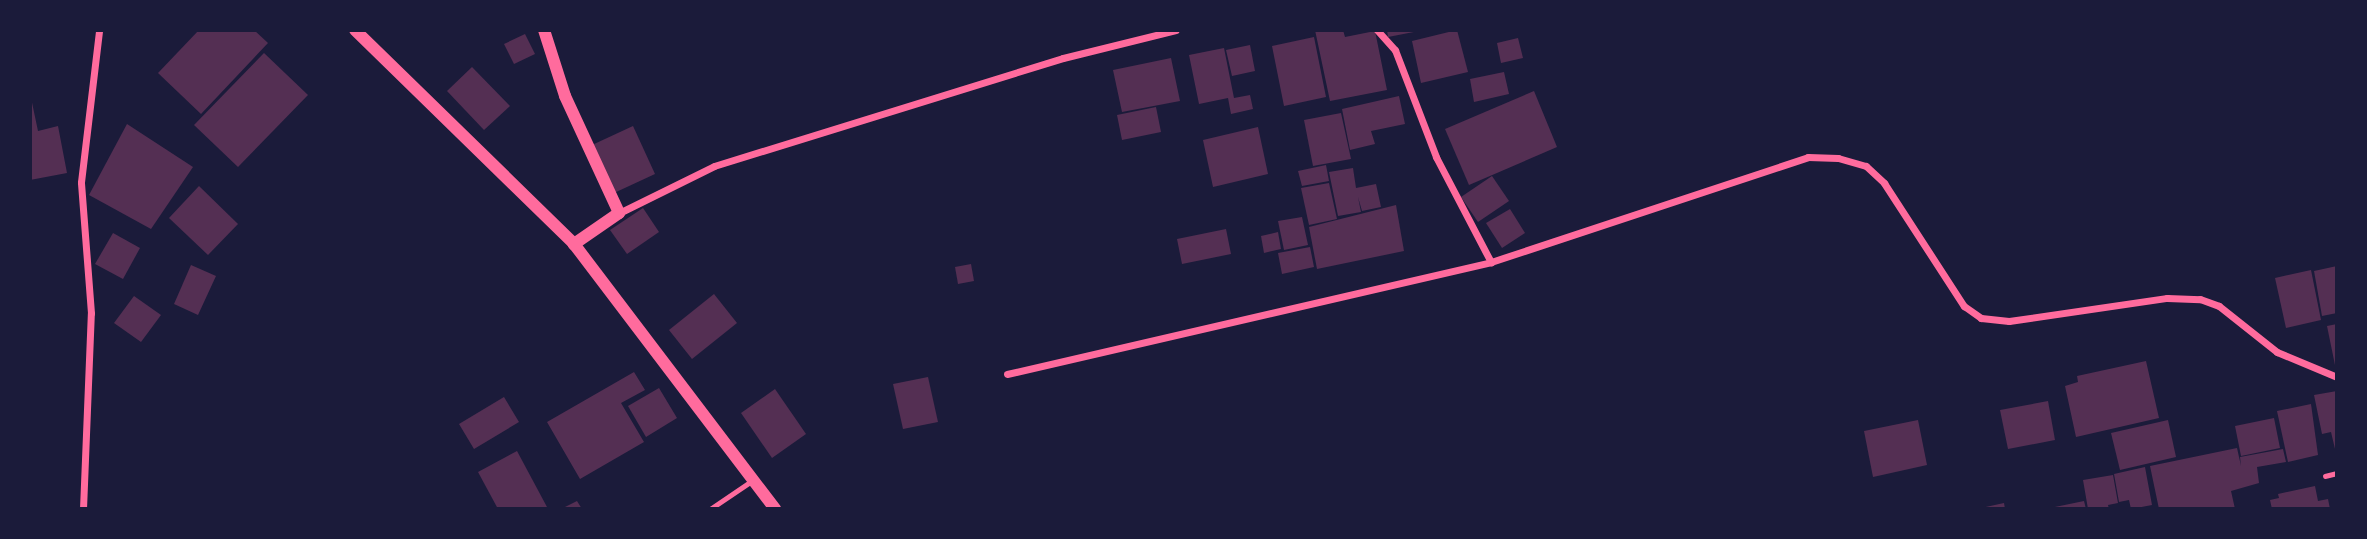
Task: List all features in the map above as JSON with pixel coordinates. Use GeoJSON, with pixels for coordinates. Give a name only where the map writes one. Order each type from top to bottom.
{"type":"FeatureCollection","features":[{"type":"Feature","properties":{"kind":"street"},"geometry":{"type":"LineString","coordinates":[[83,509],[91,313],[81,182],[99,30]]}},
{"type":"Feature","properties":{"kind":"street"},"geometry":{"type":"LineString","coordinates":[[355,30],[574,244],[775,509]]}},
{"type":"Feature","properties":{"kind":"street"},"geometry":{"type":"LineString","coordinates":[[544,30],[565,96],[619,213]]}},
{"type":"Feature","properties":{"kind":"street"},"geometry":{"type":"LineString","coordinates":[[574,244],[619,213],[714,166],[1063,58],[1176,30]]}},
{"type":"Feature","properties":{"kind":"street"},"geometry":{"type":"LineString","coordinates":[[1377,30],[1395,50],[1436,157],[1492,262]]}},
{"type":"Feature","properties":{"kind":"street"},"geometry":{"type":"LineString","coordinates":[[1007,374],[1492,262],[1808,157],[1838,158],[1866,166],[1884,183],[1964,306],[1981,318],[2009,321],[2167,298],[2200,299],[2219,306],[2277,352],[2337,377]]}},
{"type":"Feature","properties":{"kind":"lane"},"geometry":{"type":"LineString","coordinates":[[710,509],[753,480]]}},
{"type":"Feature","properties":{"kind":"path"},"geometry":{"type":"LineString","coordinates":[[2325,476],[2337,473]]}},
{"type":"Feature","properties":{"kind":"building"},"geometry":{"type":"Polygon","coordinates":[[[199,30],[254,30],[268,43],[201,114],[158,73],[199,30]]]}},
{"type":"Feature","properties":{"kind":"building"},"geometry":{"type":"Polygon","coordinates":[[[1315,30],[1343,30],[1345,37],[1375,31],[1387,90],[1330,101],[1315,30]]]}},
{"type":"Feature","properties":{"kind":"building"},"geometry":{"type":"Polygon","coordinates":[[[1387,30],[1419,30],[1419,31],[1388,37],[1387,30]]]}},
{"type":"Feature","properties":{"kind":"building"},"geometry":{"type":"Polygon","coordinates":[[[1457,30],[1468,72],[1421,83],[1412,41],[1457,30]]]}},
{"type":"Feature","properties":{"kind":"building"},"geometry":{"type":"Polygon","coordinates":[[[525,34],[535,54],[514,64],[504,44],[525,34]]]}},
{"type":"Feature","properties":{"kind":"building"},"geometry":{"type":"Polygon","coordinates":[[[1314,37],[1326,97],[1284,106],[1272,46],[1314,37]]]}},
{"type":"Feature","properties":{"kind":"building"},"geometry":{"type":"Polygon","coordinates":[[[1518,38],[1523,58],[1501,63],[1497,43],[1518,38]]]}},
{"type":"Feature","properties":{"kind":"building"},"geometry":{"type":"Polygon","coordinates":[[[1250,45],[1255,71],[1232,76],[1226,50],[1250,45]]]}},
{"type":"Feature","properties":{"kind":"building"},"geometry":{"type":"Polygon","coordinates":[[[1224,48],[1234,98],[1250,95],[1253,109],[1231,114],[1228,98],[1199,104],[1189,55],[1224,48]]]}},
{"type":"Feature","properties":{"kind":"building"},"geometry":{"type":"Polygon","coordinates":[[[264,53],[308,95],[238,167],[194,125],[264,53]]]}},
{"type":"Feature","properties":{"kind":"building"},"geometry":{"type":"Polygon","coordinates":[[[1171,58],[1180,101],[1122,112],[1113,70],[1171,58]]]}},
{"type":"Feature","properties":{"kind":"building"},"geometry":{"type":"Polygon","coordinates":[[[472,67],[510,106],[484,130],[447,91],[472,67]]]}},
{"type":"Feature","properties":{"kind":"building"},"geometry":{"type":"Polygon","coordinates":[[[1504,72],[1509,94],[1474,102],[1470,79],[1504,72]]]}},
{"type":"Feature","properties":{"kind":"building"},"geometry":{"type":"Polygon","coordinates":[[[1534,91],[1557,147],[1469,185],[1445,129],[1534,91]]]}},
{"type":"Feature","properties":{"kind":"building"},"geometry":{"type":"Polygon","coordinates":[[[30,93],[38,131],[58,126],[67,173],[30,180],[30,93]]]}},
{"type":"Feature","properties":{"kind":"building"},"geometry":{"type":"Polygon","coordinates":[[[1399,96],[1405,124],[1371,131],[1375,144],[1350,150],[1342,109],[1399,96]]]}},
{"type":"Feature","properties":{"kind":"building"},"geometry":{"type":"Polygon","coordinates":[[[1156,107],[1161,132],[1122,140],[1117,115],[1156,107]]]}},
{"type":"Feature","properties":{"kind":"building"},"geometry":{"type":"Polygon","coordinates":[[[1341,113],[1351,159],[1313,166],[1304,120],[1341,113]]]}},
{"type":"Feature","properties":{"kind":"building"},"geometry":{"type":"Polygon","coordinates":[[[127,124],[193,167],[151,229],[89,195],[127,124]]]}},
{"type":"Feature","properties":{"kind":"building"},"geometry":{"type":"Polygon","coordinates":[[[633,126],[655,174],[614,193],[592,145],[633,126]]]}},
{"type":"Feature","properties":{"kind":"building"},"geometry":{"type":"Polygon","coordinates":[[[1258,127],[1268,174],[1213,187],[1203,140],[1258,127]]]}},
{"type":"Feature","properties":{"kind":"building"},"geometry":{"type":"Polygon","coordinates":[[[1326,165],[1329,181],[1302,186],[1298,171],[1326,165]]]}},
{"type":"Feature","properties":{"kind":"building"},"geometry":{"type":"Polygon","coordinates":[[[1353,168],[1356,188],[1376,184],[1381,207],[1362,211],[1358,197],[1361,212],[1338,216],[1329,172],[1353,168]]]}},
{"type":"Feature","properties":{"kind":"building"},"geometry":{"type":"Polygon","coordinates":[[[1492,176],[1509,201],[1478,222],[1461,197],[1492,176]]]}},
{"type":"Feature","properties":{"kind":"building"},"geometry":{"type":"Polygon","coordinates":[[[1329,183],[1337,219],[1309,225],[1301,188],[1329,183]]]}},
{"type":"Feature","properties":{"kind":"building"},"geometry":{"type":"Polygon","coordinates":[[[199,186],[238,224],[208,255],[169,218],[199,186]]]}},
{"type":"Feature","properties":{"kind":"building"},"geometry":{"type":"Polygon","coordinates":[[[1396,205],[1404,251],[1317,269],[1309,227],[1396,205]]]}},
{"type":"Feature","properties":{"kind":"building"},"geometry":{"type":"Polygon","coordinates":[[[643,208],[659,232],[627,254],[610,230],[643,208]]]}},
{"type":"Feature","properties":{"kind":"building"},"geometry":{"type":"Polygon","coordinates":[[[1510,209],[1525,233],[1502,248],[1486,223],[1510,209]]]}},
{"type":"Feature","properties":{"kind":"building"},"geometry":{"type":"Polygon","coordinates":[[[1302,217],[1308,245],[1284,250],[1278,221],[1302,217]]]}},
{"type":"Feature","properties":{"kind":"building"},"geometry":{"type":"Polygon","coordinates":[[[1226,229],[1231,254],[1182,264],[1177,239],[1226,229]]]}},
{"type":"Feature","properties":{"kind":"building"},"geometry":{"type":"Polygon","coordinates":[[[1278,232],[1281,249],[1264,253],[1261,236],[1278,232]]]}},
{"type":"Feature","properties":{"kind":"building"},"geometry":{"type":"Polygon","coordinates":[[[113,233],[140,248],[123,279],[95,264],[113,233]]]}},
{"type":"Feature","properties":{"kind":"building"},"geometry":{"type":"Polygon","coordinates":[[[1310,247],[1314,267],[1282,274],[1278,253],[1310,247]]]}},
{"type":"Feature","properties":{"kind":"building"},"geometry":{"type":"Polygon","coordinates":[[[971,264],[974,281],[958,284],[955,267],[971,264]]]}},
{"type":"Feature","properties":{"kind":"building"},"geometry":{"type":"Polygon","coordinates":[[[191,265],[216,276],[198,315],[174,304],[191,265]]]}},
{"type":"Feature","properties":{"kind":"building"},"geometry":{"type":"Polygon","coordinates":[[[2337,266],[2337,313],[2322,316],[2314,271],[2337,266]]]}},
{"type":"Feature","properties":{"kind":"building"},"geometry":{"type":"Polygon","coordinates":[[[2311,270],[2321,320],[2286,328],[2275,278],[2311,270]]]}},
{"type":"Feature","properties":{"kind":"building"},"geometry":{"type":"Polygon","coordinates":[[[714,294],[737,323],[692,359],[669,330],[714,294]]]}},
{"type":"Feature","properties":{"kind":"building"},"geometry":{"type":"Polygon","coordinates":[[[134,296],[161,315],[141,342],[114,323],[134,296]]]}},
{"type":"Feature","properties":{"kind":"building"},"geometry":{"type":"Polygon","coordinates":[[[2337,324],[2337,370],[2336,370],[2327,326],[2337,324]]]}},
{"type":"Feature","properties":{"kind":"building"},"geometry":{"type":"Polygon","coordinates":[[[2146,361],[2159,418],[2076,437],[2065,386],[2078,382],[2077,376],[2146,361]]]}},
{"type":"Feature","properties":{"kind":"building"},"geometry":{"type":"Polygon","coordinates":[[[634,372],[645,390],[621,403],[644,442],[580,479],[547,422],[634,372]]]}},
{"type":"Feature","properties":{"kind":"building"},"geometry":{"type":"Polygon","coordinates":[[[928,377],[938,422],[903,429],[893,384],[928,377]]]}},
{"type":"Feature","properties":{"kind":"building"},"geometry":{"type":"Polygon","coordinates":[[[659,388],[677,418],[646,437],[628,406],[659,388]]]}},
{"type":"Feature","properties":{"kind":"building"},"geometry":{"type":"Polygon","coordinates":[[[775,389],[806,434],[772,458],[741,413],[775,389]]]}},
{"type":"Feature","properties":{"kind":"building"},"geometry":{"type":"Polygon","coordinates":[[[2337,391],[2335,449],[2331,432],[2322,434],[2314,395],[2337,391]]]}},
{"type":"Feature","properties":{"kind":"building"},"geometry":{"type":"Polygon","coordinates":[[[504,397],[519,422],[474,449],[459,424],[504,397]]]}},
{"type":"Feature","properties":{"kind":"building"},"geometry":{"type":"Polygon","coordinates":[[[2048,401],[2055,440],[2008,449],[2000,410],[2048,401]]]}},
{"type":"Feature","properties":{"kind":"building"},"geometry":{"type":"Polygon","coordinates":[[[2311,404],[2318,455],[2288,462],[2277,411],[2311,404]]]}},
{"type":"Feature","properties":{"kind":"building"},"geometry":{"type":"Polygon","coordinates":[[[2274,418],[2280,448],[2241,456],[2235,426],[2274,418]]]}},
{"type":"Feature","properties":{"kind":"building"},"geometry":{"type":"Polygon","coordinates":[[[1918,420],[1927,465],[1873,477],[1864,431],[1918,420]]]}},
{"type":"Feature","properties":{"kind":"building"},"geometry":{"type":"Polygon","coordinates":[[[2168,420],[2176,457],[2120,470],[2111,433],[2168,420]]]}},
{"type":"Feature","properties":{"kind":"building"},"geometry":{"type":"Polygon","coordinates":[[[2237,448],[2241,466],[2240,457],[2283,449],[2286,462],[2257,467],[2259,483],[2231,491],[2235,509],[2159,509],[2150,466],[2237,448]]]}},
{"type":"Feature","properties":{"kind":"building"},"geometry":{"type":"Polygon","coordinates":[[[517,451],[547,507],[543,509],[498,509],[478,472],[517,451]]]}},
{"type":"Feature","properties":{"kind":"building"},"geometry":{"type":"Polygon","coordinates":[[[2145,467],[2152,505],[2131,509],[2129,500],[2119,502],[2114,474],[2145,467]]]}},
{"type":"Feature","properties":{"kind":"building"},"geometry":{"type":"Polygon","coordinates":[[[2113,475],[2118,503],[2108,505],[2109,509],[2088,509],[2083,480],[2113,475]]]}},
{"type":"Feature","properties":{"kind":"building"},"geometry":{"type":"Polygon","coordinates":[[[2315,486],[2318,501],[2328,499],[2330,509],[2272,509],[2270,500],[2279,498],[2278,494],[2315,486]]]}},
{"type":"Feature","properties":{"kind":"building"},"geometry":{"type":"Polygon","coordinates":[[[577,501],[582,509],[561,509],[577,501]]]}},
{"type":"Feature","properties":{"kind":"building"},"geometry":{"type":"Polygon","coordinates":[[[2084,501],[2086,509],[2050,509],[2050,508],[2084,501]]]}},
{"type":"Feature","properties":{"kind":"building"},"geometry":{"type":"Polygon","coordinates":[[[2004,503],[2005,509],[1981,509],[1981,508],[2004,503]]]}}]}
